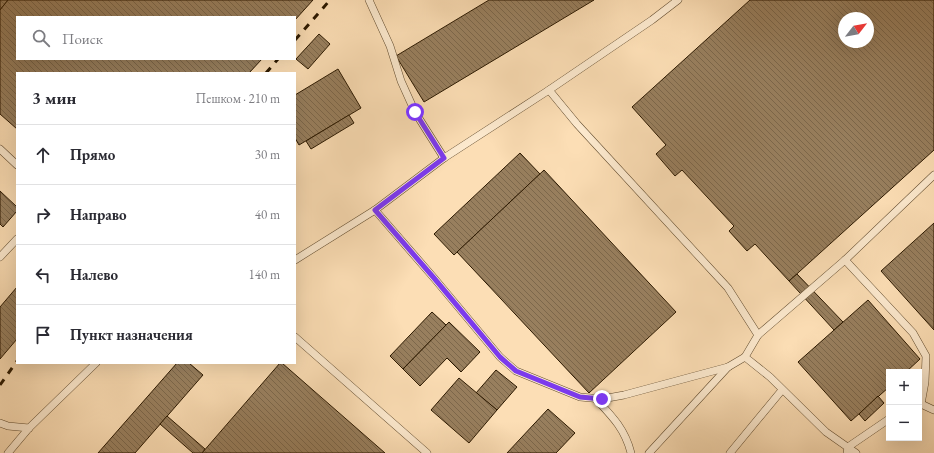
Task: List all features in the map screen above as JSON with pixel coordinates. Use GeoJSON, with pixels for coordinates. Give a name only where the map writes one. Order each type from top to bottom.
{"type":"FeatureCollection","features":[{"type":"Feature","properties":{"kind":"lane"},"geometry":{"type":"LineString","coordinates":[[369,0],[390,46],[401,81],[415,112],[444,158]]}},
{"type":"Feature","properties":{"kind":"lane"},"geometry":{"type":"LineString","coordinates":[[296,259],[375,210],[444,158],[549,90],[652,20],[678,0]]}},
{"type":"Feature","properties":{"kind":"lane"},"geometry":{"type":"LineString","coordinates":[[549,90],[577,124],[728,288],[758,335]]}},
{"type":"Feature","properties":{"kind":"lane"},"geometry":{"type":"LineString","coordinates":[[0,150],[16,164]]}},
{"type":"Feature","properties":{"kind":"lane"},"geometry":{"type":"LineString","coordinates":[[375,210],[500,357],[516,371],[580,397],[602,399],[624,396],[728,367],[745,357],[758,335],[845,260],[934,175]]}},
{"type":"Feature","properties":{"kind":"lane"},"geometry":{"type":"LineString","coordinates":[[0,257],[16,240]]}},
{"type":"Feature","properties":{"kind":"lane"},"geometry":{"type":"LineString","coordinates":[[845,260],[913,333],[926,356],[925,382],[922,395]]}},
{"type":"Feature","properties":{"kind":"lane"},"geometry":{"type":"LineString","coordinates":[[296,338],[427,453]]}},
{"type":"Feature","properties":{"kind":"lane"},"geometry":{"type":"LineString","coordinates":[[745,357],[770,377],[826,432],[847,450],[856,453]]}},
{"type":"Feature","properties":{"kind":"lane"},"geometry":{"type":"LineString","coordinates":[[8,453],[29,428],[95,364]]}},
{"type":"Feature","properties":{"kind":"lane"},"geometry":{"type":"LineString","coordinates":[[649,453],[728,367]]}},
{"type":"Feature","properties":{"kind":"lane"},"geometry":{"type":"LineString","coordinates":[[734,452],[782,390]]}},
{"type":"Feature","properties":{"kind":"lane"},"geometry":{"type":"LineString","coordinates":[[596,398],[620,426],[628,441],[631,453]]}},
{"type":"Feature","properties":{"kind":"lane"},"geometry":{"type":"LineString","coordinates":[[922,405],[934,410]]}},
{"type":"Feature","properties":{"kind":"lane"},"geometry":{"type":"LineString","coordinates":[[847,450],[886,421]]}},
{"type":"Feature","properties":{"kind":"lane"},"geometry":{"type":"LineString","coordinates":[[0,423],[8,426],[29,428]]}},
{"type":"Feature","properties":{"kind":"building"},"geometry":{"type":"Polygon","coordinates":[[[0,0],[8,0],[0,10],[0,0]]]}},
{"type":"Feature","properties":{"kind":"building"},"geometry":{"type":"Polygon","coordinates":[[[8,0],[313,0],[296,19],[296,16],[16,16],[16,60],[261,60],[250,72],[16,72],[16,128],[0,114],[0,10],[8,0]]]}},
{"type":"Feature","properties":{"kind":"building"},"geometry":{"type":"Polygon","coordinates":[[[489,0],[594,0],[424,102],[396,56],[489,0]]]}},
{"type":"Feature","properties":{"kind":"building"},"geometry":{"type":"Polygon","coordinates":[[[750,0],[934,0],[934,150],[789,281],[755,244],[747,251],[729,231],[734,226],[682,170],[675,176],[656,154],[666,145],[632,107],[750,0]]]}},
{"type":"Feature","properties":{"kind":"building"},"geometry":{"type":"Polygon","coordinates":[[[319,34],[330,44],[308,69],[296,59],[319,34]]]}},
{"type":"Feature","properties":{"kind":"building"},"geometry":{"type":"Polygon","coordinates":[[[338,69],[361,108],[299,145],[296,140],[296,94],[338,69]]]}},
{"type":"Feature","properties":{"kind":"building"},"geometry":{"type":"Polygon","coordinates":[[[349,115],[354,123],[311,149],[306,141],[349,115]]]}},
{"type":"Feature","properties":{"kind":"building"},"geometry":{"type":"Polygon","coordinates":[[[520,153],[540,174],[454,255],[434,234],[520,153]]]}},
{"type":"Feature","properties":{"kind":"building"},"geometry":{"type":"Polygon","coordinates":[[[544,170],[676,312],[589,393],[457,252],[544,170]]]}},
{"type":"Feature","properties":{"kind":"building"},"geometry":{"type":"Polygon","coordinates":[[[0,191],[16,206],[16,212],[3,227],[0,224],[0,191]]]}},
{"type":"Feature","properties":{"kind":"building"},"geometry":{"type":"Polygon","coordinates":[[[934,223],[934,330],[881,271],[934,223]]]}},
{"type":"Feature","properties":{"kind":"building"},"geometry":{"type":"Polygon","coordinates":[[[797,274],[843,322],[834,330],[789,281],[797,274]]]}},
{"type":"Feature","properties":{"kind":"building"},"geometry":{"type":"Polygon","coordinates":[[[16,288],[16,340],[0,359],[0,307],[16,288]]]}},
{"type":"Feature","properties":{"kind":"building"},"geometry":{"type":"Polygon","coordinates":[[[868,300],[920,359],[909,369],[886,369],[886,390],[851,421],[798,362],[868,300]]]}},
{"type":"Feature","properties":{"kind":"building"},"geometry":{"type":"Polygon","coordinates":[[[432,312],[446,325],[403,369],[390,356],[432,312]]]}},
{"type":"Feature","properties":{"kind":"building"},"geometry":{"type":"Polygon","coordinates":[[[449,322],[480,352],[461,372],[447,358],[420,386],[403,369],[449,322]]]}},
{"type":"Feature","properties":{"kind":"building"},"geometry":{"type":"Polygon","coordinates":[[[176,364],[190,364],[203,375],[135,453],[98,453],[176,364]]]}},
{"type":"Feature","properties":{"kind":"building"},"geometry":{"type":"Polygon","coordinates":[[[279,364],[283,364],[385,453],[202,453],[279,364]]]}},
{"type":"Feature","properties":{"kind":"building"},"geometry":{"type":"Polygon","coordinates":[[[496,370],[517,387],[497,410],[476,393],[496,370]]]}},
{"type":"Feature","properties":{"kind":"building"},"geometry":{"type":"Polygon","coordinates":[[[459,378],[497,410],[469,443],[431,410],[459,378]]]}},
{"type":"Feature","properties":{"kind":"building"},"geometry":{"type":"Polygon","coordinates":[[[878,396],[884,403],[865,421],[859,414],[878,396]]]}},
{"type":"Feature","properties":{"kind":"building"},"geometry":{"type":"Polygon","coordinates":[[[548,409],[575,433],[556,453],[507,453],[548,409]]]}},
{"type":"Feature","properties":{"kind":"building"},"geometry":{"type":"Polygon","coordinates":[[[167,416],[205,449],[202,453],[193,453],[160,424],[167,416]]]}},
{"type":"Feature","properties":{"kind":"railway"},"geometry":{"type":"LineString","coordinates":[[296,39],[330,0]]}},
{"type":"Feature","properties":{"kind":"railway"},"geometry":{"type":"LineString","coordinates":[[267,72],[277,60]]}},
{"type":"Feature","properties":{"kind":"railway"},"geometry":{"type":"LineString","coordinates":[[0,385],[16,362]]}},
{"type":"Feature","properties":{"kind":"route"},"geometry":{"type":"LineString","coordinates":[[415,112],[444,158],[375,210],[500,357],[516,371],[580,397],[602,399]]}}]}
